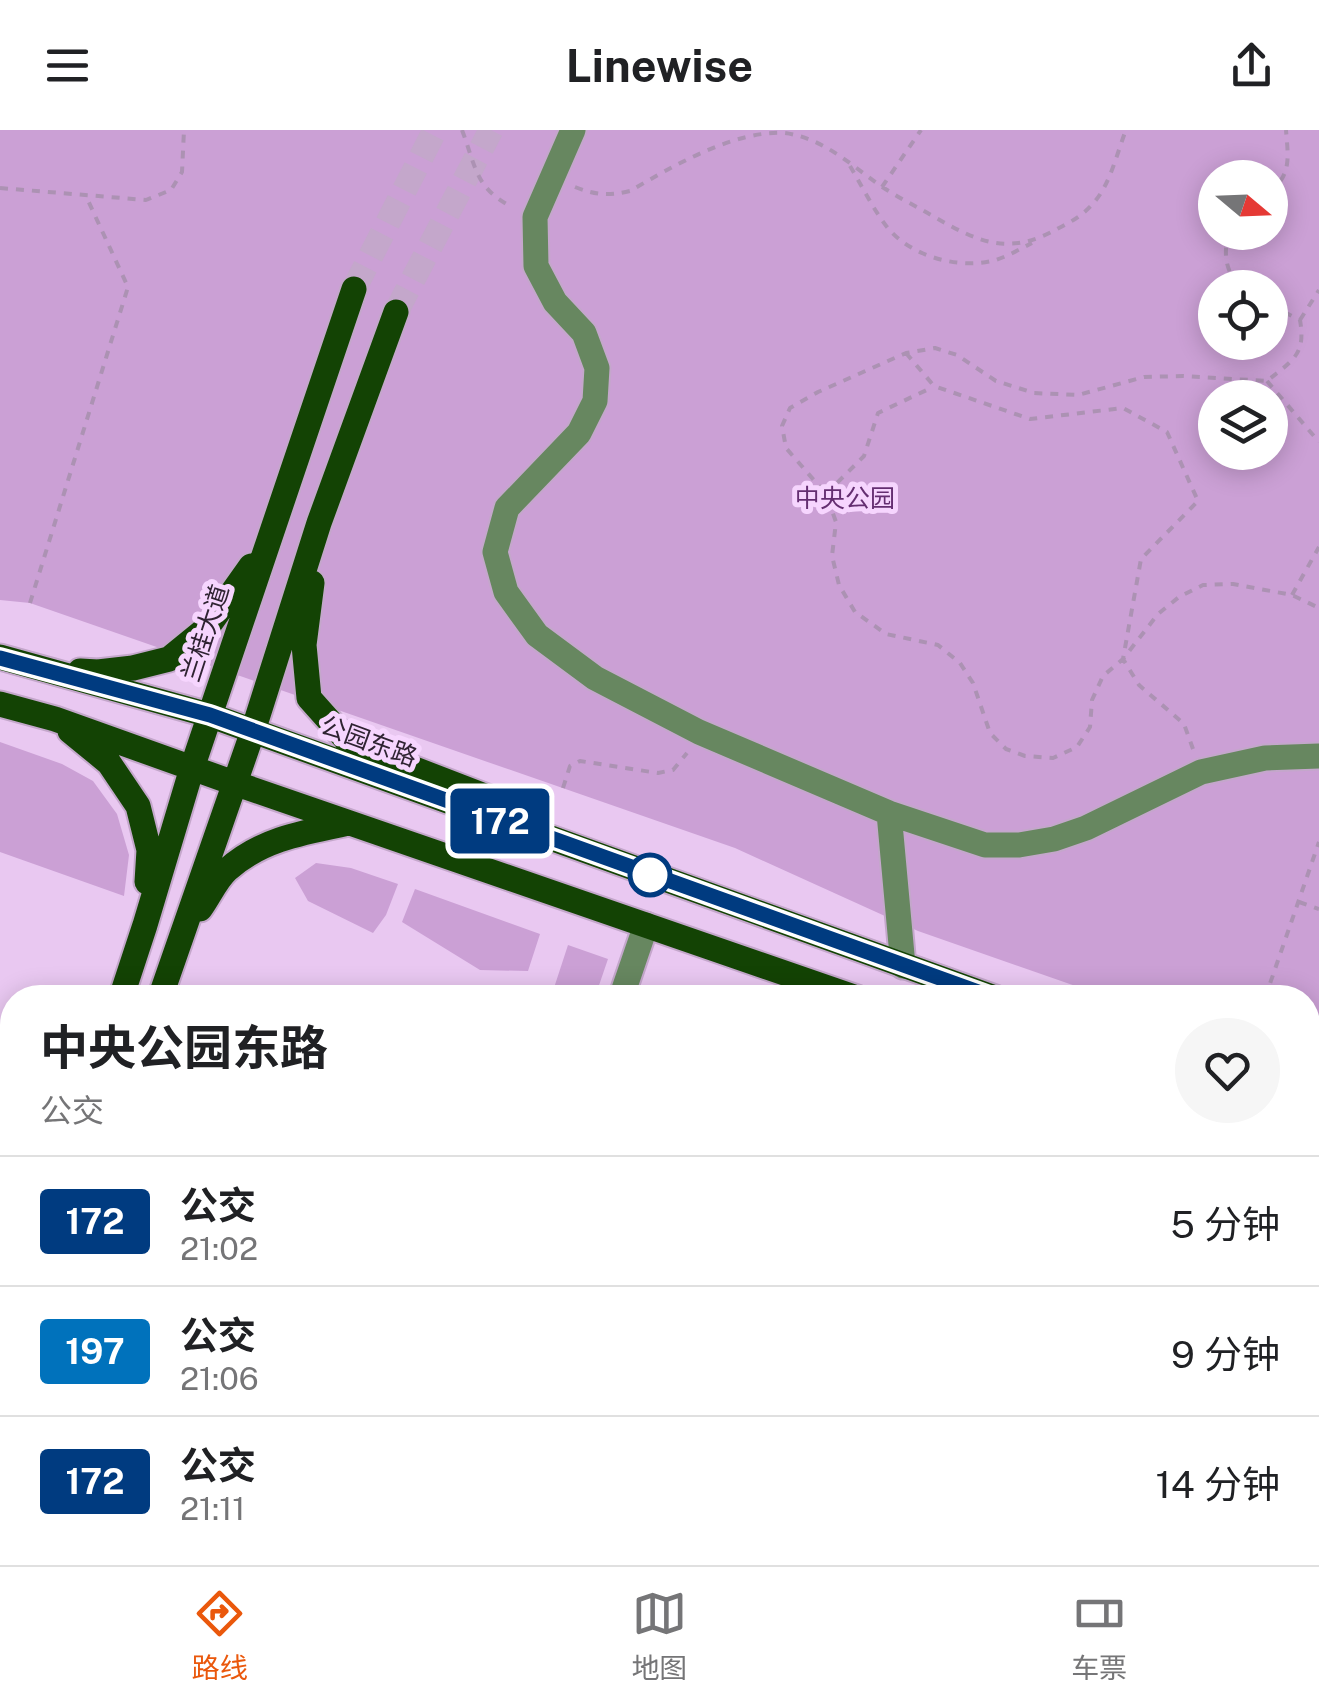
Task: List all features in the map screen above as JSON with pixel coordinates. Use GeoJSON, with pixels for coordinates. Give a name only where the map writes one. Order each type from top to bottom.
{"type":"FeatureCollection","features":[{"type":"Feature","properties":{"kind":"main road","name":"兰桂大道"},"geometry":{"type":"LineString","coordinates":[[125,985],[192,768],[354,290]]}},
{"type":"Feature","properties":{"kind":"main road"},"geometry":{"type":"LineString","coordinates":[[164,985],[319,524],[396,312]]}},
{"type":"Feature","properties":{"kind":"main road"},"geometry":{"type":"LineString","coordinates":[[319,524],[304,646],[309,698],[350,744],[487,796],[536,834]]}},
{"type":"Feature","properties":{"kind":"main road"},"geometry":{"type":"LineString","coordinates":[[43,670],[98,672],[169,659],[207,628],[266,546]]}},
{"type":"Feature","properties":{"kind":"main road","name":"公园东路"},"geometry":{"type":"LineString","coordinates":[[0,658],[210,715],[958,985]]}},
{"type":"Feature","properties":{"kind":"main road"},"geometry":{"type":"LineString","coordinates":[[0,704],[55,719],[819,985]]}},
{"type":"Feature","properties":{"kind":"main road"},"geometry":{"type":"LineString","coordinates":[[55,719],[109,762],[138,806],[149,850],[145,926]]}},
{"type":"Feature","properties":{"kind":"main road"},"geometry":{"type":"LineString","coordinates":[[178,942],[225,872],[264,844],[351,823]]}},
{"type":"Feature","properties":{"kind":"street"},"geometry":{"type":"LineString","coordinates":[[573,130],[535,218],[536,266],[556,302],[584,333],[597,368],[595,401],[579,433],[508,508],[495,552],[506,592],[537,634],[594,678],[699,732],[889,813],[985,845],[1020,845],[1054,839],[1086,828],[1201,772],[1265,758],[1319,756]]}},
{"type":"Feature","properties":{"kind":"street"},"geometry":{"type":"LineString","coordinates":[[889,813],[903,966]]}},
{"type":"Feature","properties":{"kind":"street"},"geometry":{"type":"LineString","coordinates":[[625,985],[646,925]]}},
{"type":"Feature","properties":{"kind":"path"},"geometry":{"type":"LineString","coordinates":[[0,188],[146,200],[171,190],[182,172],[184,130]]}},
{"type":"Feature","properties":{"kind":"path"},"geometry":{"type":"LineString","coordinates":[[462,130],[482,184],[493,197],[535,218]]}},
{"type":"Feature","properties":{"kind":"path"},"geometry":{"type":"LineString","coordinates":[[882,187],[921,130]]}},
{"type":"Feature","properties":{"kind":"path"},"geometry":{"type":"LineString","coordinates":[[848,162],[890,230],[930,256],[975,264],[998,259],[1036,241],[1070,223],[1095,201],[1105,186],[1126,130]]}},
{"type":"Feature","properties":{"kind":"path"},"geometry":{"type":"LineString","coordinates":[[1286,130],[1288,163]]}},
{"type":"Feature","properties":{"kind":"path"},"geometry":{"type":"LineString","coordinates":[[552,178],[594,195],[613,195],[630,191],[733,137],[758,132],[785,133],[832,150],[882,187],[970,236],[1000,244],[1036,241]]}},
{"type":"Feature","properties":{"kind":"path"},"geometry":{"type":"LineString","coordinates":[[30,603],[128,287],[85,194]]}},
{"type":"Feature","properties":{"kind":"path"},"geometry":{"type":"LineString","coordinates":[[1319,290],[1300,320],[1303,340],[1296,358],[1266,380],[1144,377],[1078,395],[1034,393],[996,381],[957,355],[935,348],[906,353],[790,408],[782,426],[786,448],[826,494],[836,522],[832,556],[839,585],[855,612],[886,634],[938,645],[960,664],[973,683],[990,733],[1006,750],[1054,758],[1077,747],[1090,727],[1092,700],[1102,676],[1123,659],[1158,614],[1203,585],[1233,584],[1292,594],[1319,608]]}},
{"type":"Feature","properties":{"kind":"path"},"geometry":{"type":"LineString","coordinates":[[1288,314],[1300,320]]}},
{"type":"Feature","properties":{"kind":"path"},"geometry":{"type":"LineString","coordinates":[[906,353],[934,386],[1030,420],[1123,408],[1168,432],[1198,501],[1141,559],[1123,659],[1139,685],[1184,724],[1201,772]]}},
{"type":"Feature","properties":{"kind":"path"},"geometry":{"type":"LineString","coordinates":[[826,494],[864,456],[878,414],[934,386]]}},
{"type":"Feature","properties":{"kind":"path"},"geometry":{"type":"LineString","coordinates":[[1288,406],[1319,442]]}},
{"type":"Feature","properties":{"kind":"path"},"geometry":{"type":"LineString","coordinates":[[1292,594],[1319,547]]}},
{"type":"Feature","properties":{"kind":"path"},"geometry":{"type":"LineString","coordinates":[[563,788],[570,766],[580,761],[658,773],[672,770],[699,732]]}},
{"type":"Feature","properties":{"kind":"path"},"geometry":{"type":"LineString","coordinates":[[1269,985],[1319,842]]}},
{"type":"Feature","properties":{"kind":"path"},"geometry":{"type":"LineString","coordinates":[[1298,902],[1319,909]]}},
{"type":"Feature","properties":{"kind":"green space","name":"中央公园"},"geometry":{"type":"Polygon","coordinates":[[[0,130],[1319,130],[1319,985],[1073,985],[918,931],[735,848],[30,603],[0,600],[0,130]]]}},
{"type":"Feature","properties":{"kind":"green space"},"geometry":{"type":"Polygon","coordinates":[[[0,742],[62,764],[93,781],[117,814],[129,855],[124,896],[0,852],[0,742]]]}},
{"type":"Feature","properties":{"kind":"green space"},"geometry":{"type":"Polygon","coordinates":[[[316,863],[351,868],[398,884],[386,915],[373,933],[308,901],[295,878],[316,863]]]}},
{"type":"Feature","properties":{"kind":"green space"},"geometry":{"type":"Polygon","coordinates":[[[415,889],[540,934],[528,971],[480,970],[402,922],[415,889]]]}},
{"type":"Feature","properties":{"kind":"green space"},"geometry":{"type":"Polygon","coordinates":[[[568,945],[608,959],[599,985],[555,985],[568,945]]]}},
{"type":"Feature","properties":{"kind":"tunnel"},"geometry":{"type":"LineString","coordinates":[[354,289],[435,130]]}},
{"type":"Feature","properties":{"kind":"tunnel"},"geometry":{"type":"LineString","coordinates":[[396,312],[491,130]]}},
{"type":"Feature","properties":{"kind":"bus line","name":"172"},"geometry":{"type":"LineString","coordinates":[[0,658],[210,715],[958,985]]}}]}
